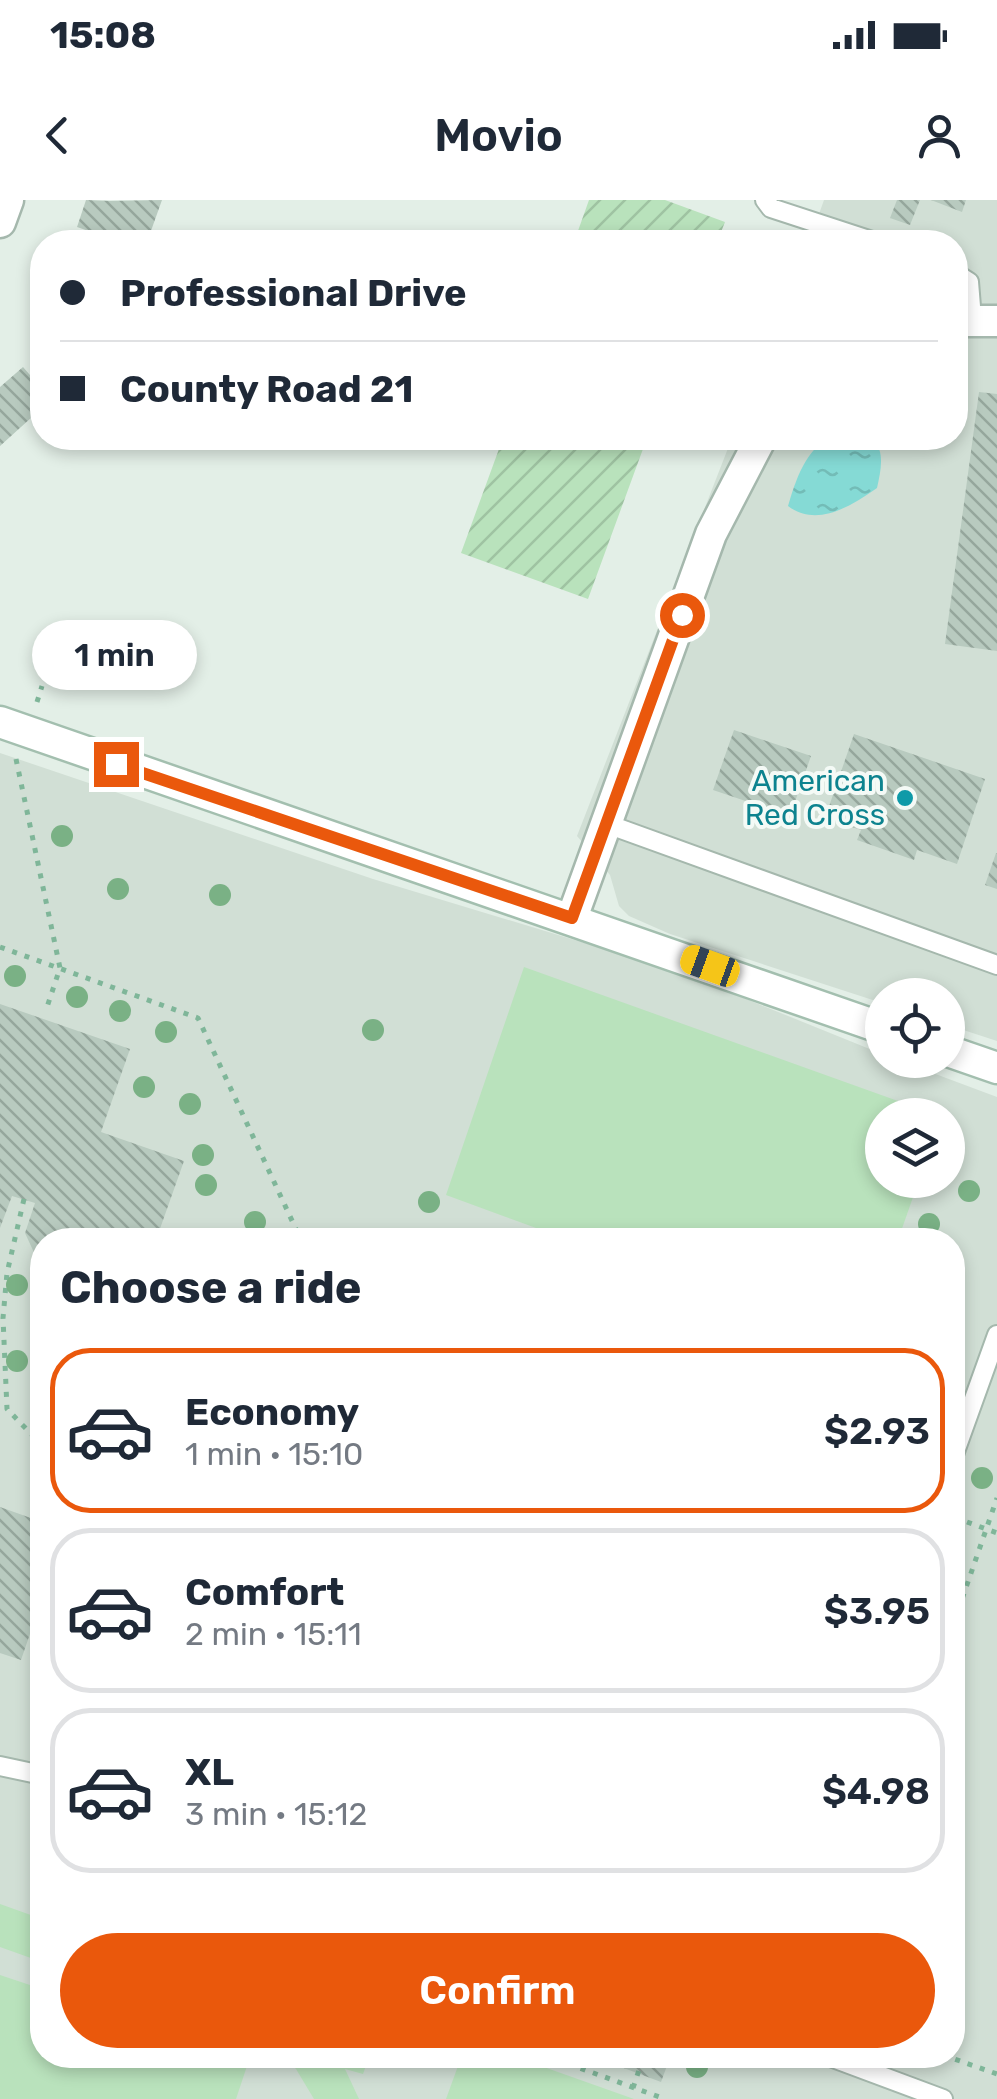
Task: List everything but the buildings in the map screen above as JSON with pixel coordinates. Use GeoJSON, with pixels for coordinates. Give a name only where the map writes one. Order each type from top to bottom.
{"type":"FeatureCollection","features":[{"type":"Feature","properties":{"kind":"street"},"geometry":{"type":"LineString","coordinates":[[0,222],[8,200]]}},
{"type":"Feature","properties":{"kind":"street"},"geometry":{"type":"LineString","coordinates":[[572,918],[712,534],[755,450]]}},
{"type":"Feature","properties":{"kind":"street"},"geometry":{"type":"LineString","coordinates":[[13,727],[865,1022]]}},
{"type":"Feature","properties":{"kind":"street"},"geometry":{"type":"LineString","coordinates":[[965,1056],[997,1068]]}},
{"type":"Feature","properties":{"kind":"lane"},"geometry":{"type":"LineString","coordinates":[[765,200],[771,208],[838,230]]}},
{"type":"Feature","properties":{"kind":"lane"},"geometry":{"type":"LineString","coordinates":[[968,281],[975,320]]}},
{"type":"Feature","properties":{"kind":"lane"},"geometry":{"type":"LineString","coordinates":[[607,824],[997,964]]}},
{"type":"Feature","properties":{"kind":"lane"},"geometry":{"type":"LineString","coordinates":[[965,1424],[997,1336]]}},
{"type":"Feature","properties":{"kind":"lane"},"geometry":{"type":"LineString","coordinates":[[0,1766],[30,1772]]}},
{"type":"Feature","properties":{"kind":"lane"},"geometry":{"type":"LineString","coordinates":[[860,2068],[943,2099]]}},
{"type":"Feature","properties":{"kind":"path"},"geometry":{"type":"LineString","coordinates":[[42,686],[13,727],[16,761],[60,968],[47,1007]]}},
{"type":"Feature","properties":{"kind":"path"},"geometry":{"type":"LineString","coordinates":[[0,947],[198,1018],[295,1228]]}},
{"type":"Feature","properties":{"kind":"path"},"geometry":{"type":"LineString","coordinates":[[24,1199],[8,1272],[3,1318],[4,1411],[30,1434]]}},
{"type":"Feature","properties":{"kind":"path"},"geometry":{"type":"LineString","coordinates":[[965,1590],[997,1498]]}},
{"type":"Feature","properties":{"kind":"path"},"geometry":{"type":"LineString","coordinates":[[967,1522],[997,1534]]}},
{"type":"Feature","properties":{"kind":"path"},"geometry":{"type":"LineString","coordinates":[[965,2063],[997,2074]]}},
{"type":"Feature","properties":{"kind":"path"},"geometry":{"type":"LineString","coordinates":[[579,2068],[665,2099]]}},
{"type":"Feature","properties":{"kind":"path"},"geometry":{"type":"LineString","coordinates":[[634,2088],[640,2070]]}},
{"type":"Feature","properties":{"kind":"shaded area"},"geometry":{"type":"Polygon","coordinates":[[[824,200],[997,200],[997,1041],[965,1031],[965,978],[865,978],[865,997],[670,934],[629,916],[619,906],[610,875],[577,836],[727,450],[968,450],[968,230],[813,230],[824,200]]]}},
{"type":"Feature","properties":{"kind":"shaded area"},"geometry":{"type":"Polygon","coordinates":[[[0,753],[373,879],[677,971],[865,1047],[865,1078],[946,1078],[997,1097],[997,2099],[0,2099],[0,753]]]}},
{"type":"Feature","properties":{"kind":"green space"},"geometry":{"type":"Polygon","coordinates":[[[589,200],[665,200],[725,222],[722,230],[578,230],[589,200]]]}},
{"type":"Feature","properties":{"kind":"green space"},"geometry":{"type":"Polygon","coordinates":[[[499,450],[643,450],[588,599],[461,553],[499,450]]]}},
{"type":"Feature","properties":{"kind":"green space"},"geometry":{"type":"Polygon","coordinates":[[[524,967],[890,1098],[865,1098],[865,1198],[913,1198],[902,1228],[536,1228],[446,1195],[524,967]]]}},
{"type":"Feature","properties":{"kind":"green space"},"geometry":{"type":"Polygon","coordinates":[[[0,1904],[30,1915],[30,1958],[0,1947],[0,1904]]]}},
{"type":"Feature","properties":{"kind":"green space"},"geometry":{"type":"Polygon","coordinates":[[[0,1975],[30,1985],[30,2068],[246,2068],[236,2099],[0,2099],[0,1975]]]}},
{"type":"Feature","properties":{"kind":"green space"},"geometry":{"type":"Polygon","coordinates":[[[365,2068],[363,2074],[345,2069],[359,2099],[314,2099],[296,2069],[365,2068]]]}},
{"type":"Feature","properties":{"kind":"green space"},"geometry":{"type":"Polygon","coordinates":[[[457,2068],[547,2068],[634,2099],[446,2099],[457,2068]]]}},
{"type":"Feature","properties":{"kind":"water"},"geometry":{"type":"Polygon","coordinates":[[[814,450],[879,450],[877,488],[834,512],[799,512],[788,506],[814,450]]]}},
{"type":"Feature","properties":{"kind":"place","name":"American Red Cross"},"geometry":{"type":"Point","coordinates":[905,798]}},
{"type":"Feature","properties":{"kind":"route"},"geometry":{"type":"LineString","coordinates":[[116,764],[572,918],[682,615]]}}]}
